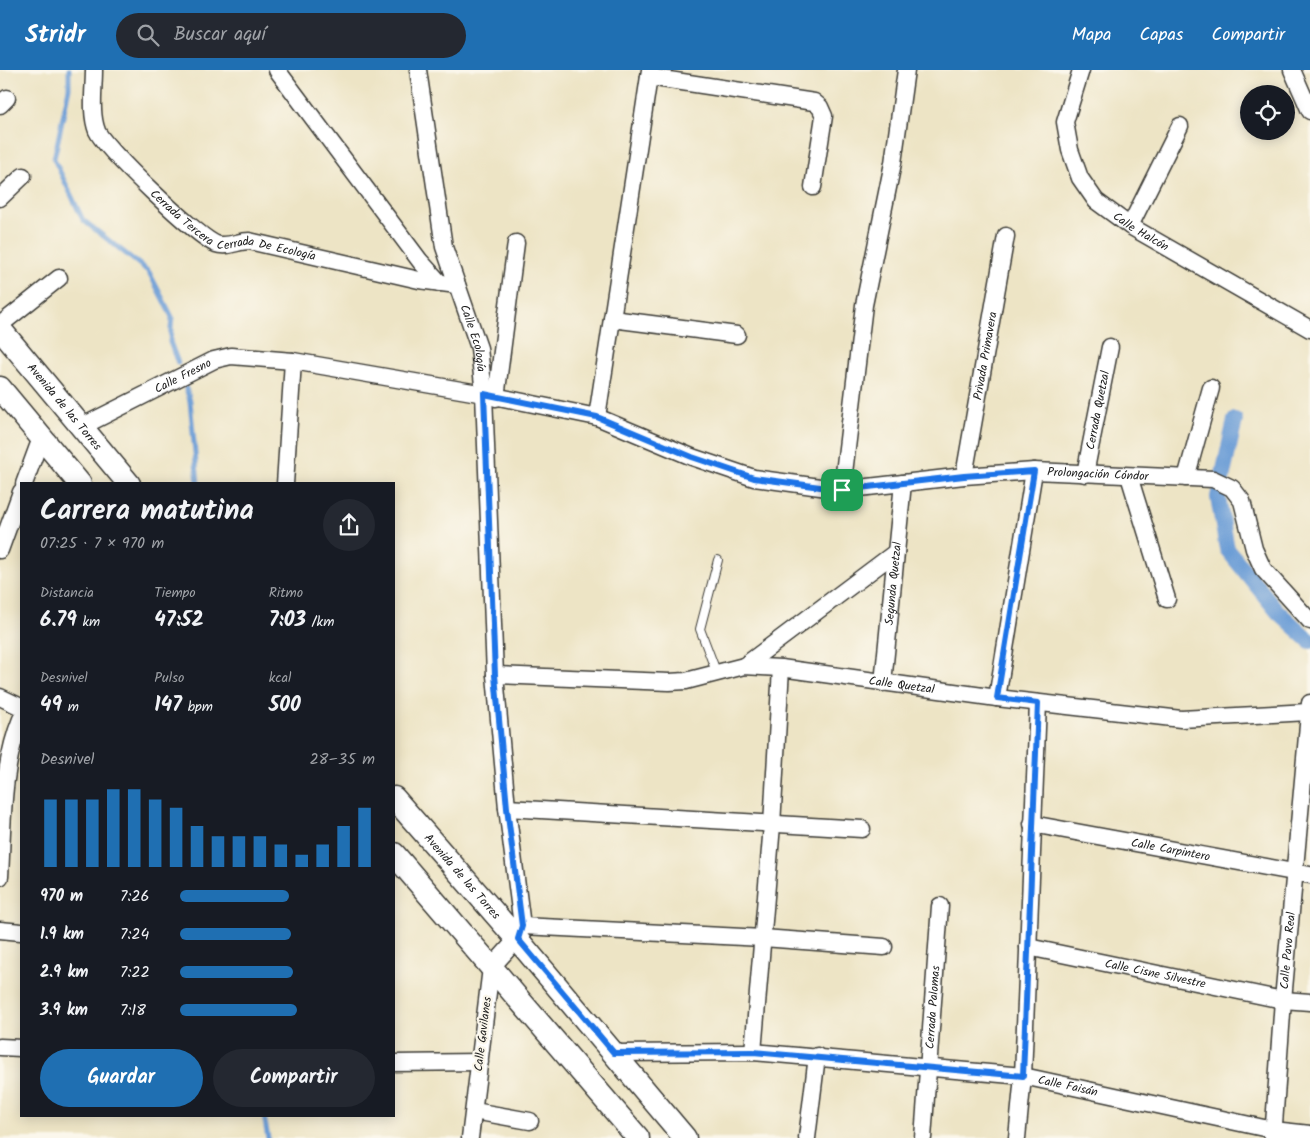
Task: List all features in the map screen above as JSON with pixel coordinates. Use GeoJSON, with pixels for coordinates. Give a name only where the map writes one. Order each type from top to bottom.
{"type":"FeatureCollection","features":[{"type":"Feature","properties":{"kind":"main road","name":"Avenida de las Torres"},"geometry":{"type":"LineString","coordinates":[[0,329],[127,482]]}},
{"type":"Feature","properties":{"kind":"main road"},"geometry":{"type":"LineString","coordinates":[[0,388],[78,482]]}},
{"type":"Feature","properties":{"kind":"main road","name":"Avenida de las Torres"},"geometry":{"type":"LineString","coordinates":[[395,799],[520,933],[614,1053],[685,1138]]}},
{"type":"Feature","properties":{"kind":"main road"},"geometry":{"type":"LineString","coordinates":[[395,855],[638,1138]]}},
{"type":"Feature","properties":{"kind":"street","name":"Cerrada Tercera Cerrada De Ecología"},"geometry":{"type":"LineString","coordinates":[[94,70],[94,119],[102,140],[174,212],[214,243],[227,245],[249,241],[440,283],[457,285]]}},
{"type":"Feature","properties":{"kind":"street"},"geometry":{"type":"LineString","coordinates":[[277,70],[420,261],[440,283]]}},
{"type":"Feature","properties":{"kind":"street","name":"Calle Ecología"},"geometry":{"type":"LineString","coordinates":[[418,70],[444,247],[479,348],[490,396],[495,675],[520,933]]}},
{"type":"Feature","properties":{"kind":"street"},"geometry":{"type":"LineString","coordinates":[[842,490],[864,305],[893,163],[906,70]]}},
{"type":"Feature","properties":{"kind":"street","name":"Calle Halcón"},"geometry":{"type":"LineString","coordinates":[[1080,70],[1065,122],[1070,150],[1080,178],[1096,200],[1130,226],[1310,329]]}},
{"type":"Feature","properties":{"kind":"street"},"geometry":{"type":"LineString","coordinates":[[1292,70],[1305,84],[1310,111]]}},
{"type":"Feature","properties":{"kind":"street"},"geometry":{"type":"LineString","coordinates":[[597,417],[649,73],[814,102],[820,107],[824,116],[814,187]]}},
{"type":"Feature","properties":{"kind":"street"},"geometry":{"type":"LineString","coordinates":[[1130,226],[1180,126]]}},
{"type":"Feature","properties":{"kind":"street"},"geometry":{"type":"LineString","coordinates":[[0,198],[23,176]]}},
{"type":"Feature","properties":{"kind":"street","name":"Privada Primavera"},"geometry":{"type":"LineString","coordinates":[[964,476],[1006,236]]}},
{"type":"Feature","properties":{"kind":"street"},"geometry":{"type":"LineString","coordinates":[[490,396],[516,242]]}},
{"type":"Feature","properties":{"kind":"street"},"geometry":{"type":"LineString","coordinates":[[0,325],[59,278]]}},
{"type":"Feature","properties":{"kind":"street"},"geometry":{"type":"LineString","coordinates":[[612,319],[737,335]]}},
{"type":"Feature","properties":{"kind":"street","name":"Cerrada Quetzal"},"geometry":{"type":"LineString","coordinates":[[1085,474],[1110,346]]}},
{"type":"Feature","properties":{"kind":"street","name":"Calle Fresno"},"geometry":{"type":"LineString","coordinates":[[81,427],[214,360],[231,356],[293,361],[597,417]]}},
{"type":"Feature","properties":{"kind":"street"},"geometry":{"type":"LineString","coordinates":[[285,482],[293,361]]}},
{"type":"Feature","properties":{"kind":"street"},"geometry":{"type":"LineString","coordinates":[[1186,478],[1211,388]]}},
{"type":"Feature","properties":{"kind":"street","name":"Prolongación Cóndor"},"geometry":{"type":"LineString","coordinates":[[597,417],[692,457],[754,478],[842,490],[964,476],[1034,471],[1213,479],[1232,488],[1242,502],[1254,549],[1263,569],[1310,621]]}},
{"type":"Feature","properties":{"kind":"street"},"geometry":{"type":"LineString","coordinates":[[25,482],[41,438]]}},
{"type":"Feature","properties":{"kind":"street"},"geometry":{"type":"LineString","coordinates":[[997,698],[1034,471]]}},
{"type":"Feature","properties":{"kind":"street"},"geometry":{"type":"LineString","coordinates":[[1129,476],[1167,598]]}},
{"type":"Feature","properties":{"kind":"street","name":"Segunda Quetzal"},"geometry":{"type":"LineString","coordinates":[[883,683],[903,483]]}},
{"type":"Feature","properties":{"kind":"street"},"geometry":{"type":"LineString","coordinates":[[0,550],[4,527],[20,494]]}},
{"type":"Feature","properties":{"kind":"street"},"geometry":{"type":"LineString","coordinates":[[744,666],[896,552]]}},
{"type":"Feature","properties":{"kind":"street","name":"Calle Quetzal"},"geometry":{"type":"LineString","coordinates":[[495,675],[668,682],[717,674],[744,666],[781,668],[997,698],[1181,720],[1309,708]]}},
{"type":"Feature","properties":{"kind":"street"},"geometry":{"type":"LineString","coordinates":[[753,1052],[772,825],[781,668]]}},
{"type":"Feature","properties":{"kind":"street"},"geometry":{"type":"LineString","coordinates":[[0,697],[20,707]]}},
{"type":"Feature","properties":{"kind":"street"},"geometry":{"type":"LineString","coordinates":[[1017,1138],[1023,1076],[1038,703]]}},
{"type":"Feature","properties":{"kind":"street","name":"Calle Pavo Real"},"geometry":{"type":"LineString","coordinates":[[1273,1134],[1282,1000],[1302,874],[1309,708]]}},
{"type":"Feature","properties":{"kind":"street"},"geometry":{"type":"LineString","coordinates":[[0,877],[2,800],[20,725]]}},
{"type":"Feature","properties":{"kind":"street"},"geometry":{"type":"LineString","coordinates":[[507,808],[862,829]]}},
{"type":"Feature","properties":{"kind":"street","name":"Calle Carpintero"},"geometry":{"type":"LineString","coordinates":[[1032,824],[1302,874]]}},
{"type":"Feature","properties":{"kind":"street","name":"Cerrada Palomas"},"geometry":{"type":"LineString","coordinates":[[922,1138],[940,906]]}},
{"type":"Feature","properties":{"kind":"street"},"geometry":{"type":"LineString","coordinates":[[0,930],[20,932]]}},
{"type":"Feature","properties":{"kind":"street"},"geometry":{"type":"LineString","coordinates":[[491,968],[520,933],[763,938],[884,947]]}},
{"type":"Feature","properties":{"kind":"street","name":"Calle Cisne Silvestre"},"geometry":{"type":"LineString","coordinates":[[1028,947],[1282,1000],[1310,1002]]}},
{"type":"Feature","properties":{"kind":"street","name":"Calle Gavilanes"},"geometry":{"type":"LineString","coordinates":[[470,1138],[491,968]]}},
{"type":"Feature","properties":{"kind":"street"},"geometry":{"type":"LineString","coordinates":[[0,1047],[20,1048]]}},
{"type":"Feature","properties":{"kind":"street","name":"Calle Faisán"},"geometry":{"type":"LineString","coordinates":[[614,1053],[753,1052],[817,1056],[928,1069],[1023,1076],[1273,1134],[1310,1134]]}},
{"type":"Feature","properties":{"kind":"street"},"geometry":{"type":"LineString","coordinates":[[807,1138],[817,1056]]}},
{"type":"Feature","properties":{"kind":"street"},"geometry":{"type":"LineString","coordinates":[[395,1064],[480,1062]]}},
{"type":"Feature","properties":{"kind":"street"},"geometry":{"type":"LineString","coordinates":[[474,1111],[530,1121]]}},
{"type":"Feature","properties":{"kind":"lane"},"geometry":{"type":"LineString","coordinates":[[717,674],[700,629],[718,560]]}},
{"type":"Feature","properties":{"kind":"waterway"},"geometry":{"type":"LineString","coordinates":[[69,70],[69,88],[54,159],[83,220],[149,272],[172,317],[170,342],[178,363]]}},
{"type":"Feature","properties":{"kind":"waterway"},"geometry":{"type":"LineString","coordinates":[[186,388],[190,401],[198,482]]}},
{"type":"Feature","properties":{"kind":"waterway"},"geometry":{"type":"LineString","coordinates":[[1235,420],[1218,497],[1227,549],[1278,612],[1310,641]]}},
{"type":"Feature","properties":{"kind":"waterway"},"geometry":{"type":"LineString","coordinates":[[264,1117],[268,1138]]}},
{"type":"Feature","properties":{"kind":"route"},"geometry":{"type":"LineString","coordinates":[[484,394],[496,398],[597,417],[692,457],[754,478],[842,490],[964,476],[1034,471],[997,698],[1038,703],[1023,1076],[928,1069],[817,1056],[753,1052],[614,1053],[518,939],[522,926],[507,808],[495,675],[484,394]]}}]}
